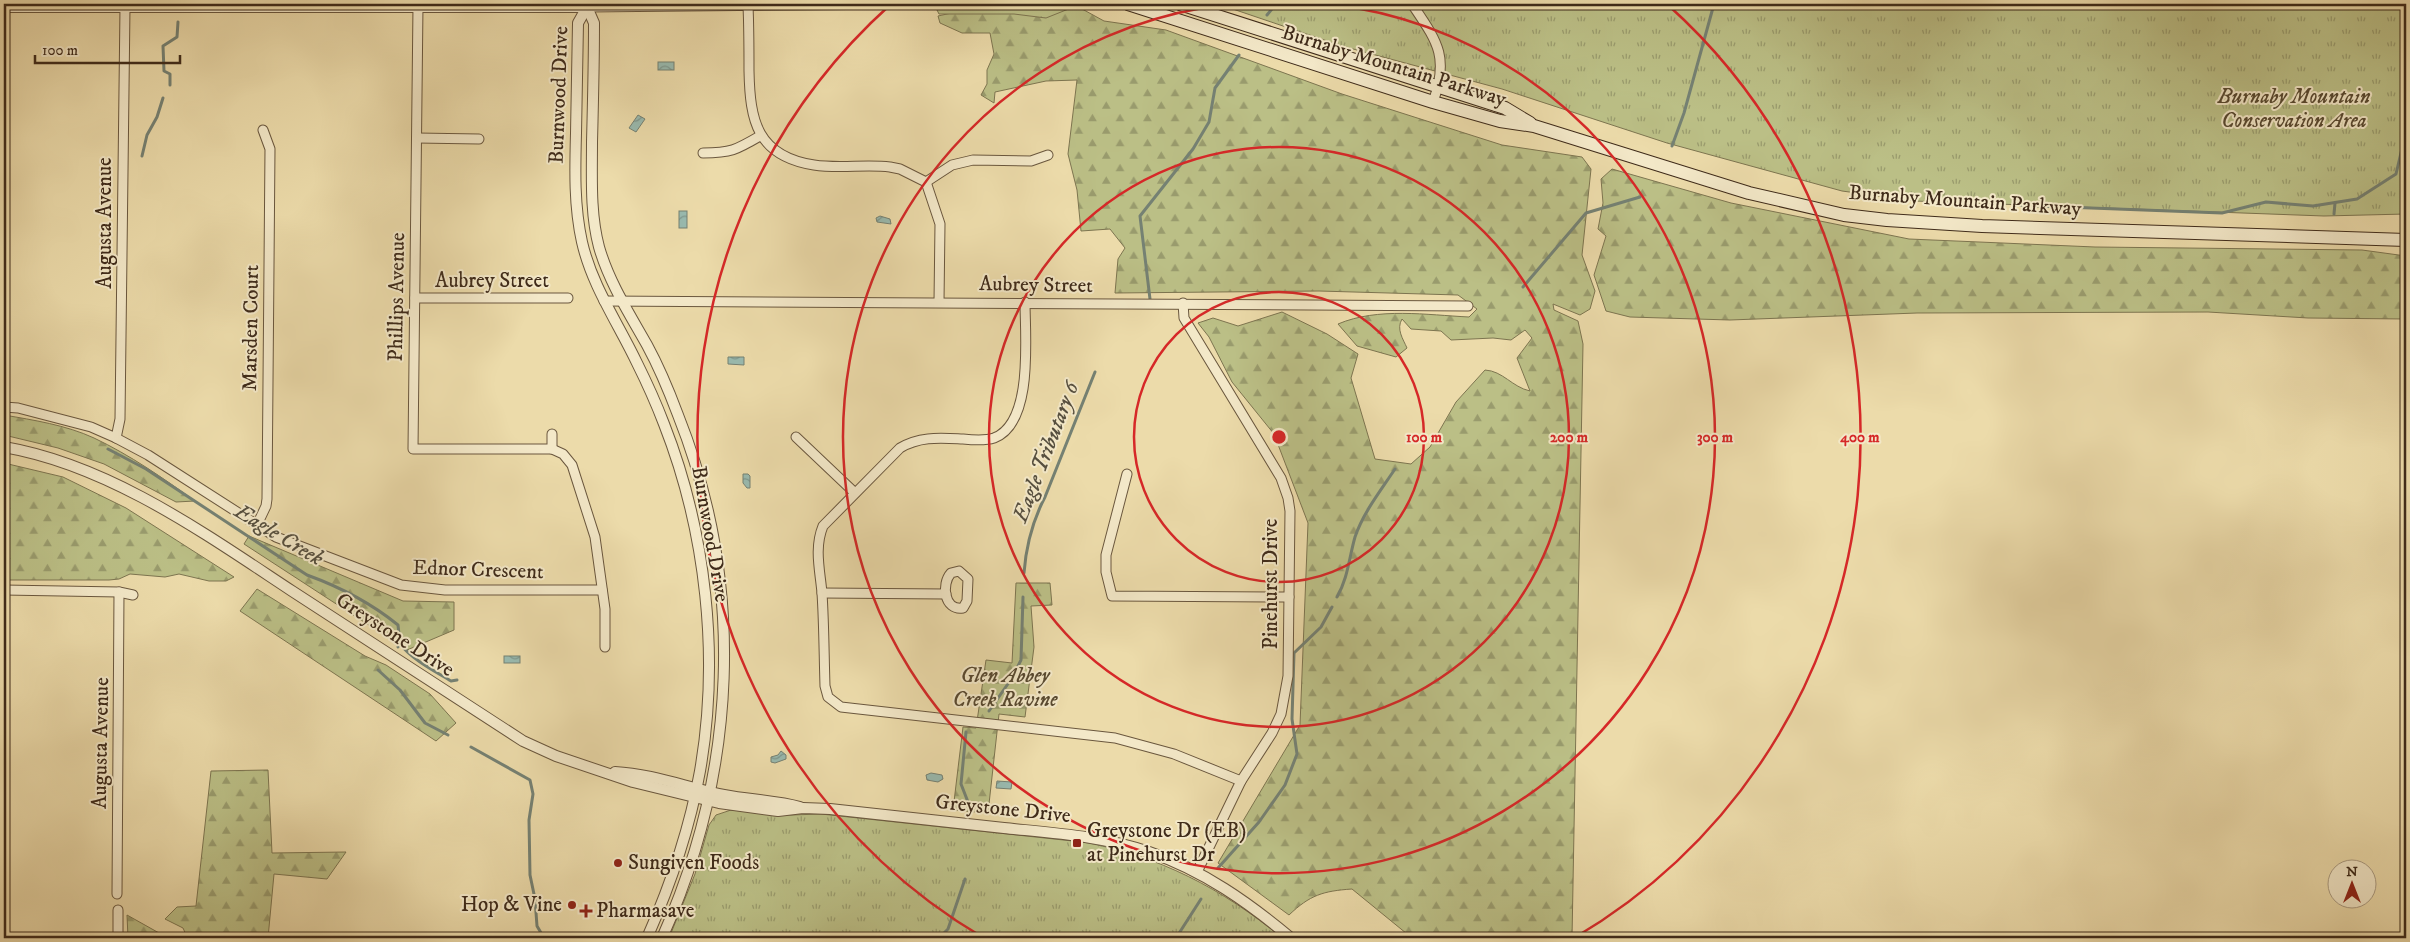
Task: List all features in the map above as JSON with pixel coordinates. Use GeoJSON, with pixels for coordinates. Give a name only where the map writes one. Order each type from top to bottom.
{"type":"FeatureCollection","features":[{"type":"Feature","properties":{"kind":"main road","name":"Burnaby Mountain Parkway"},"geometry":{"type":"LineString","coordinates":[[1128,4],[1433,102],[1500,121],[1534,126],[1749,193],[1844,215],[1906,222],[1982,226],[2406,240]]}},
{"type":"Feature","properties":{"kind":"main road","name":"Burnaby Mountain Parkway"},"geometry":{"type":"LineString","coordinates":[[1180,4],[1505,108],[1534,126]]}},
{"type":"Feature","properties":{"kind":"street"},"geometry":{"type":"LineString","coordinates":[[4,7],[906,4]]}},
{"type":"Feature","properties":{"kind":"street"},"geometry":{"type":"LineString","coordinates":[[1412,4],[1437,42],[1440,59],[1437,87],[1433,102]]}},
{"type":"Feature","properties":{"kind":"street","name":"Phillips Avenue"},"geometry":{"type":"LineString","coordinates":[[418,6],[413,449],[552,449]]}},
{"type":"Feature","properties":{"kind":"street","name":"Burnwood Drive"},"geometry":{"type":"LineString","coordinates":[[587,6],[594,23],[592,182],[595,224],[605,265],[657,365],[679,416],[694,461],[714,544],[720,590],[724,661],[720,741],[711,796],[690,870],[662,938]]}},
{"type":"Feature","properties":{"kind":"street","name":"Burnwood Drive"},"geometry":{"type":"LineString","coordinates":[[587,6],[578,23],[575,191],[580,232],[587,262],[604,301],[637,363],[663,422],[689,502],[697,544],[706,618],[708,679],[705,735],[695,792],[669,882],[647,938]]}},
{"type":"Feature","properties":{"kind":"street"},"geometry":{"type":"LineString","coordinates":[[748,6],[750,103],[760,136],[779,153],[798,162],[817,166],[890,167],[900,169],[926,182],[940,224],[939,302]]}},
{"type":"Feature","properties":{"kind":"street","name":"Augusta Avenue"},"geometry":{"type":"LineString","coordinates":[[116,438],[120,419],[126,7]]}},
{"type":"Feature","properties":{"kind":"street","name":"Marsden Court"},"geometry":{"type":"LineString","coordinates":[[257,525],[267,499],[270,149],[263,130]]}},
{"type":"Feature","properties":{"kind":"street"},"geometry":{"type":"LineString","coordinates":[[703,153],[724,153],[738,150],[760,136]]}},
{"type":"Feature","properties":{"kind":"street"},"geometry":{"type":"LineString","coordinates":[[417,138],[479,140]]}},
{"type":"Feature","properties":{"kind":"street"},"geometry":{"type":"LineString","coordinates":[[926,182],[952,165],[973,160],[1031,161],[1048,155]]}},
{"type":"Feature","properties":{"kind":"street","name":"Aubrey Street"},"geometry":{"type":"LineString","coordinates":[[415,298],[568,298]]}},
{"type":"Feature","properties":{"kind":"street","name":"Aubrey Street"},"geometry":{"type":"LineString","coordinates":[[604,301],[1468,306]]}},
{"type":"Feature","properties":{"kind":"street"},"geometry":{"type":"LineString","coordinates":[[1025,302],[1024,392],[1010,425],[995,438],[981,440],[925,438],[912,441],[900,448],[824,526],[819,537],[818,550],[822,593],[825,686],[828,697],[841,707],[1115,738],[1174,754],[1241,781]]}},
{"type":"Feature","properties":{"kind":"street","name":"Pinehurst Drive"},"geometry":{"type":"LineString","coordinates":[[1183,304],[1184,318],[1285,488],[1290,512],[1288,676],[1286,694],[1272,733],[1241,781],[1197,872]]}},
{"type":"Feature","properties":{"kind":"street","name":"Ednor Crescent"},"geometry":{"type":"LineString","coordinates":[[4,407],[18,408],[91,428],[116,438],[148,455],[257,525],[293,544],[412,588],[445,590],[602,590]]}},
{"type":"Feature","properties":{"kind":"street"},"geometry":{"type":"LineString","coordinates":[[552,434],[552,449],[564,454],[572,465],[595,537],[605,610],[605,647]]}},
{"type":"Feature","properties":{"kind":"street"},"geometry":{"type":"LineString","coordinates":[[796,437],[855,493]]}},
{"type":"Feature","properties":{"kind":"street","name":"Greystone Drive"},"geometry":{"type":"LineString","coordinates":[[4,447],[70,464],[114,482],[240,556],[523,741],[556,756],[633,782],[711,796],[784,803],[803,808],[830,809],[1061,834],[1111,842],[1150,852],[1197,872],[1250,905],[1292,938]]}},
{"type":"Feature","properties":{"kind":"street"},"geometry":{"type":"LineString","coordinates":[[1127,474],[1106,555],[1106,572],[1112,596],[1289,597]]}},
{"type":"Feature","properties":{"kind":"street"},"geometry":{"type":"LineString","coordinates":[[4,590],[119,592],[133,595]]}},
{"type":"Feature","properties":{"kind":"street","name":"Augusta Avenue"},"geometry":{"type":"LineString","coordinates":[[117,894],[119,592]]}},
{"type":"Feature","properties":{"kind":"street"},"geometry":{"type":"LineString","coordinates":[[822,593],[946,594]]}},
{"type":"Feature","properties":{"kind":"street"},"geometry":{"type":"LineString","coordinates":[[118,910],[118,938]]}},
{"type":"Feature","properties":{"kind":"green space"},"geometry":{"type":"Polygon","coordinates":[[[934,4],[1066,4],[1071,8],[1046,18],[1014,14],[939,14],[934,4]]]}},
{"type":"Feature","properties":{"kind":"green space"},"geometry":{"type":"Polygon","coordinates":[[[992,4],[1073,4],[1104,21],[1166,30],[1342,94],[1502,145],[1582,157],[1591,169],[1582,255],[1595,291],[1590,309],[1580,315],[1553,304],[1554,310],[1578,321],[1583,344],[1572,938],[1412,938],[1352,889],[1318,895],[1289,915],[1218,863],[1300,725],[1308,523],[1274,434],[1232,382],[1209,337],[1198,323],[1213,318],[1238,326],[1282,312],[1327,334],[1358,354],[1351,378],[1375,459],[1411,464],[1430,447],[1456,402],[1485,370],[1497,373],[1530,391],[1517,358],[1532,338],[1525,330],[1511,340],[1493,338],[1451,340],[1441,331],[1411,329],[1402,319],[1400,330],[1407,348],[1396,357],[1357,346],[1338,324],[1369,315],[1403,313],[1469,317],[1477,309],[1458,295],[1319,291],[1115,293],[1118,259],[1125,248],[1110,229],[1081,231],[1077,190],[1068,154],[1077,80],[1046,81],[995,92],[994,103],[981,95],[987,84],[987,70],[994,54],[990,33],[962,33],[940,23],[938,16],[992,4]]]}},
{"type":"Feature","properties":{"kind":"green space","name":"Burnaby Mountain Conservation Area"},"geometry":{"type":"Polygon","coordinates":[[[1218,4],[2406,4],[2406,214],[2324,216],[1915,201],[1842,191],[1667,143],[1502,89],[1342,46],[1218,4]]]}},
{"type":"Feature","properties":{"kind":"green space"},"geometry":{"type":"Polygon","coordinates":[[[1612,169],[1731,203],[1909,239],[2095,247],[2362,250],[2406,256],[2406,319],[2308,318],[2208,312],[1917,313],[1730,320],[1630,317],[1606,311],[1594,275],[1606,236],[1598,229],[1603,203],[1601,179],[1612,169]]]}},
{"type":"Feature","properties":{"kind":"green space"},"geometry":{"type":"Polygon","coordinates":[[[4,415],[61,426],[83,433],[133,459],[195,501],[176,502],[104,464],[58,448],[4,435],[4,415]]]}},
{"type":"Feature","properties":{"kind":"green space"},"geometry":{"type":"Polygon","coordinates":[[[4,463],[63,477],[126,508],[234,577],[226,581],[209,581],[179,574],[165,577],[130,574],[119,579],[109,580],[4,580],[4,463]]]}},
{"type":"Feature","properties":{"kind":"green space"},"geometry":{"type":"Polygon","coordinates":[[[249,536],[403,601],[454,602],[454,630],[407,650],[244,544],[249,536]]]}},
{"type":"Feature","properties":{"kind":"green space","name":"Glen Abbey Creek Ravine"},"geometry":{"type":"Polygon","coordinates":[[[1016,583],[1050,583],[1052,605],[1031,606],[1034,647],[1025,717],[999,714],[988,813],[953,810],[963,727],[976,728],[986,660],[1012,663],[1016,583]]]}},
{"type":"Feature","properties":{"kind":"green space"},"geometry":{"type":"Polygon","coordinates":[[[257,589],[365,656],[386,665],[430,694],[456,723],[436,741],[240,611],[257,589]]]}},
{"type":"Feature","properties":{"kind":"green space"},"geometry":{"type":"Polygon","coordinates":[[[268,770],[272,853],[346,852],[327,879],[274,874],[268,938],[178,938],[187,937],[183,928],[165,919],[177,907],[196,906],[211,771],[268,770]]]}},
{"type":"Feature","properties":{"kind":"green space"},"geometry":{"type":"Polygon","coordinates":[[[731,810],[791,815],[821,814],[1082,842],[1110,848],[1163,865],[1188,876],[1237,904],[1282,938],[669,938],[695,874],[709,825],[716,815],[731,810]]]}},
{"type":"Feature","properties":{"kind":"green space"},"geometry":{"type":"Polygon","coordinates":[[[127,915],[168,938],[128,938],[127,915]]]}},
{"type":"Feature","properties":{"kind":"water"},"geometry":{"type":"Polygon","coordinates":[[[658,62],[674,62],[674,70],[658,70],[658,62]]]}},
{"type":"Feature","properties":{"kind":"water"},"geometry":{"type":"Polygon","coordinates":[[[638,115],[645,119],[636,132],[629,128],[638,115]]]}},
{"type":"Feature","properties":{"kind":"water"},"geometry":{"type":"Polygon","coordinates":[[[679,211],[687,211],[687,228],[679,228],[679,211]]]}},
{"type":"Feature","properties":{"kind":"water"},"geometry":{"type":"Polygon","coordinates":[[[880,216],[890,219],[891,224],[877,222],[876,218],[880,216]]]}},
{"type":"Feature","properties":{"kind":"water"},"geometry":{"type":"Polygon","coordinates":[[[728,357],[744,357],[744,365],[728,364],[728,357]]]}},
{"type":"Feature","properties":{"kind":"water"},"geometry":{"type":"Polygon","coordinates":[[[743,474],[750,476],[750,488],[747,488],[743,483],[743,474]]]}},
{"type":"Feature","properties":{"kind":"water"},"geometry":{"type":"Polygon","coordinates":[[[504,656],[520,656],[520,663],[504,663],[504,656]]]}},
{"type":"Feature","properties":{"kind":"water"},"geometry":{"type":"Polygon","coordinates":[[[781,751],[786,755],[786,759],[775,763],[771,762],[771,757],[778,755],[781,751]]]}},
{"type":"Feature","properties":{"kind":"water"},"geometry":{"type":"Polygon","coordinates":[[[931,773],[942,775],[943,779],[938,782],[927,780],[926,775],[931,773]]]}},
{"type":"Feature","properties":{"kind":"water"},"geometry":{"type":"Polygon","coordinates":[[[997,781],[1012,782],[1011,789],[996,788],[997,781]]]}},
{"type":"Feature","properties":{"kind":"waterway"},"geometry":{"type":"LineString","coordinates":[[1267,15],[1276,4]]}},
{"type":"Feature","properties":{"kind":"waterway"},"geometry":{"type":"LineString","coordinates":[[1672,146],[1684,113],[1714,4]]}},
{"type":"Feature","properties":{"kind":"waterway","name":"Eagle Creek"},"geometry":{"type":"LineString","coordinates":[[170,85],[170,74],[164,71],[163,46],[177,37],[178,22]]}},
{"type":"Feature","properties":{"kind":"waterway"},"geometry":{"type":"LineString","coordinates":[[1150,299],[1140,216],[1193,149],[1209,122],[1215,88],[1239,55]]}},
{"type":"Feature","properties":{"kind":"waterway","name":"Eagle Creek"},"geometry":{"type":"LineString","coordinates":[[142,156],[147,135],[157,117],[163,98]]}},
{"type":"Feature","properties":{"kind":"waterway"},"geometry":{"type":"LineString","coordinates":[[2015,205],[2222,213],[2266,202],[2313,206],[2357,199],[2396,174],[2404,140],[2406,113]]}},
{"type":"Feature","properties":{"kind":"waterway"},"geometry":{"type":"LineString","coordinates":[[1523,287],[1586,213],[1640,197]]}},
{"type":"Feature","properties":{"kind":"waterway"},"geometry":{"type":"LineString","coordinates":[[2334,214],[2335,203]]}},
{"type":"Feature","properties":{"kind":"waterway","name":"Eagle Tributary 6"},"geometry":{"type":"LineString","coordinates":[[1024,573],[1028,543],[1034,524],[1095,372]]}},
{"type":"Feature","properties":{"kind":"waterway","name":"Eagle Creek"},"geometry":{"type":"LineString","coordinates":[[108,449],[146,469],[307,575],[343,590],[377,610],[398,625],[400,644],[398,647]]}},
{"type":"Feature","properties":{"kind":"waterway"},"geometry":{"type":"LineString","coordinates":[[1337,597],[1346,575],[1358,528],[1395,469]]}},
{"type":"Feature","properties":{"kind":"waterway","name":"Eagle Tributary 6"},"geometry":{"type":"LineString","coordinates":[[989,711],[1012,678],[1021,660],[1023,597]]}},
{"type":"Feature","properties":{"kind":"waterway"},"geometry":{"type":"LineString","coordinates":[[1218,868],[1259,822],[1285,785],[1297,754],[1292,719],[1294,653],[1321,627],[1332,607]]}},
{"type":"Feature","properties":{"kind":"waterway"},"geometry":{"type":"LineString","coordinates":[[400,644],[430,669],[451,681],[457,680]]}},
{"type":"Feature","properties":{"kind":"waterway","name":"Eagle Creek"},"geometry":{"type":"LineString","coordinates":[[378,670],[400,690],[425,723],[448,735]]}},
{"type":"Feature","properties":{"kind":"waterway","name":"Eagle Tributary 6"},"geometry":{"type":"LineString","coordinates":[[966,732],[961,784],[968,802]]}},
{"type":"Feature","properties":{"kind":"waterway","name":"Eagle Creek"},"geometry":{"type":"LineString","coordinates":[[471,747],[530,780],[533,794],[529,820],[530,875],[535,899],[537,926],[544,938]]}},
{"type":"Feature","properties":{"kind":"waterway","name":"Eagle Tributary 6"},"geometry":{"type":"LineString","coordinates":[[939,938],[948,929],[965,879]]}},
{"type":"Feature","properties":{"kind":"waterway"},"geometry":{"type":"LineString","coordinates":[[1176,938],[1201,899]]}},
{"type":"Feature","properties":{"kind":"place","name":"Greystone Dr (EB) at Pinehurst Dr"},"geometry":{"type":"Point","coordinates":[1077,843]}},
{"type":"Feature","properties":{"kind":"place","name":"Sungiven Foods"},"geometry":{"type":"Point","coordinates":[618,863]}},
{"type":"Feature","properties":{"kind":"place","name":"Hop & Vine"},"geometry":{"type":"Point","coordinates":[572,905]}},
{"type":"Feature","properties":{"kind":"place","name":"Pharmasave"},"geometry":{"type":"Point","coordinates":[586,911]}}]}
